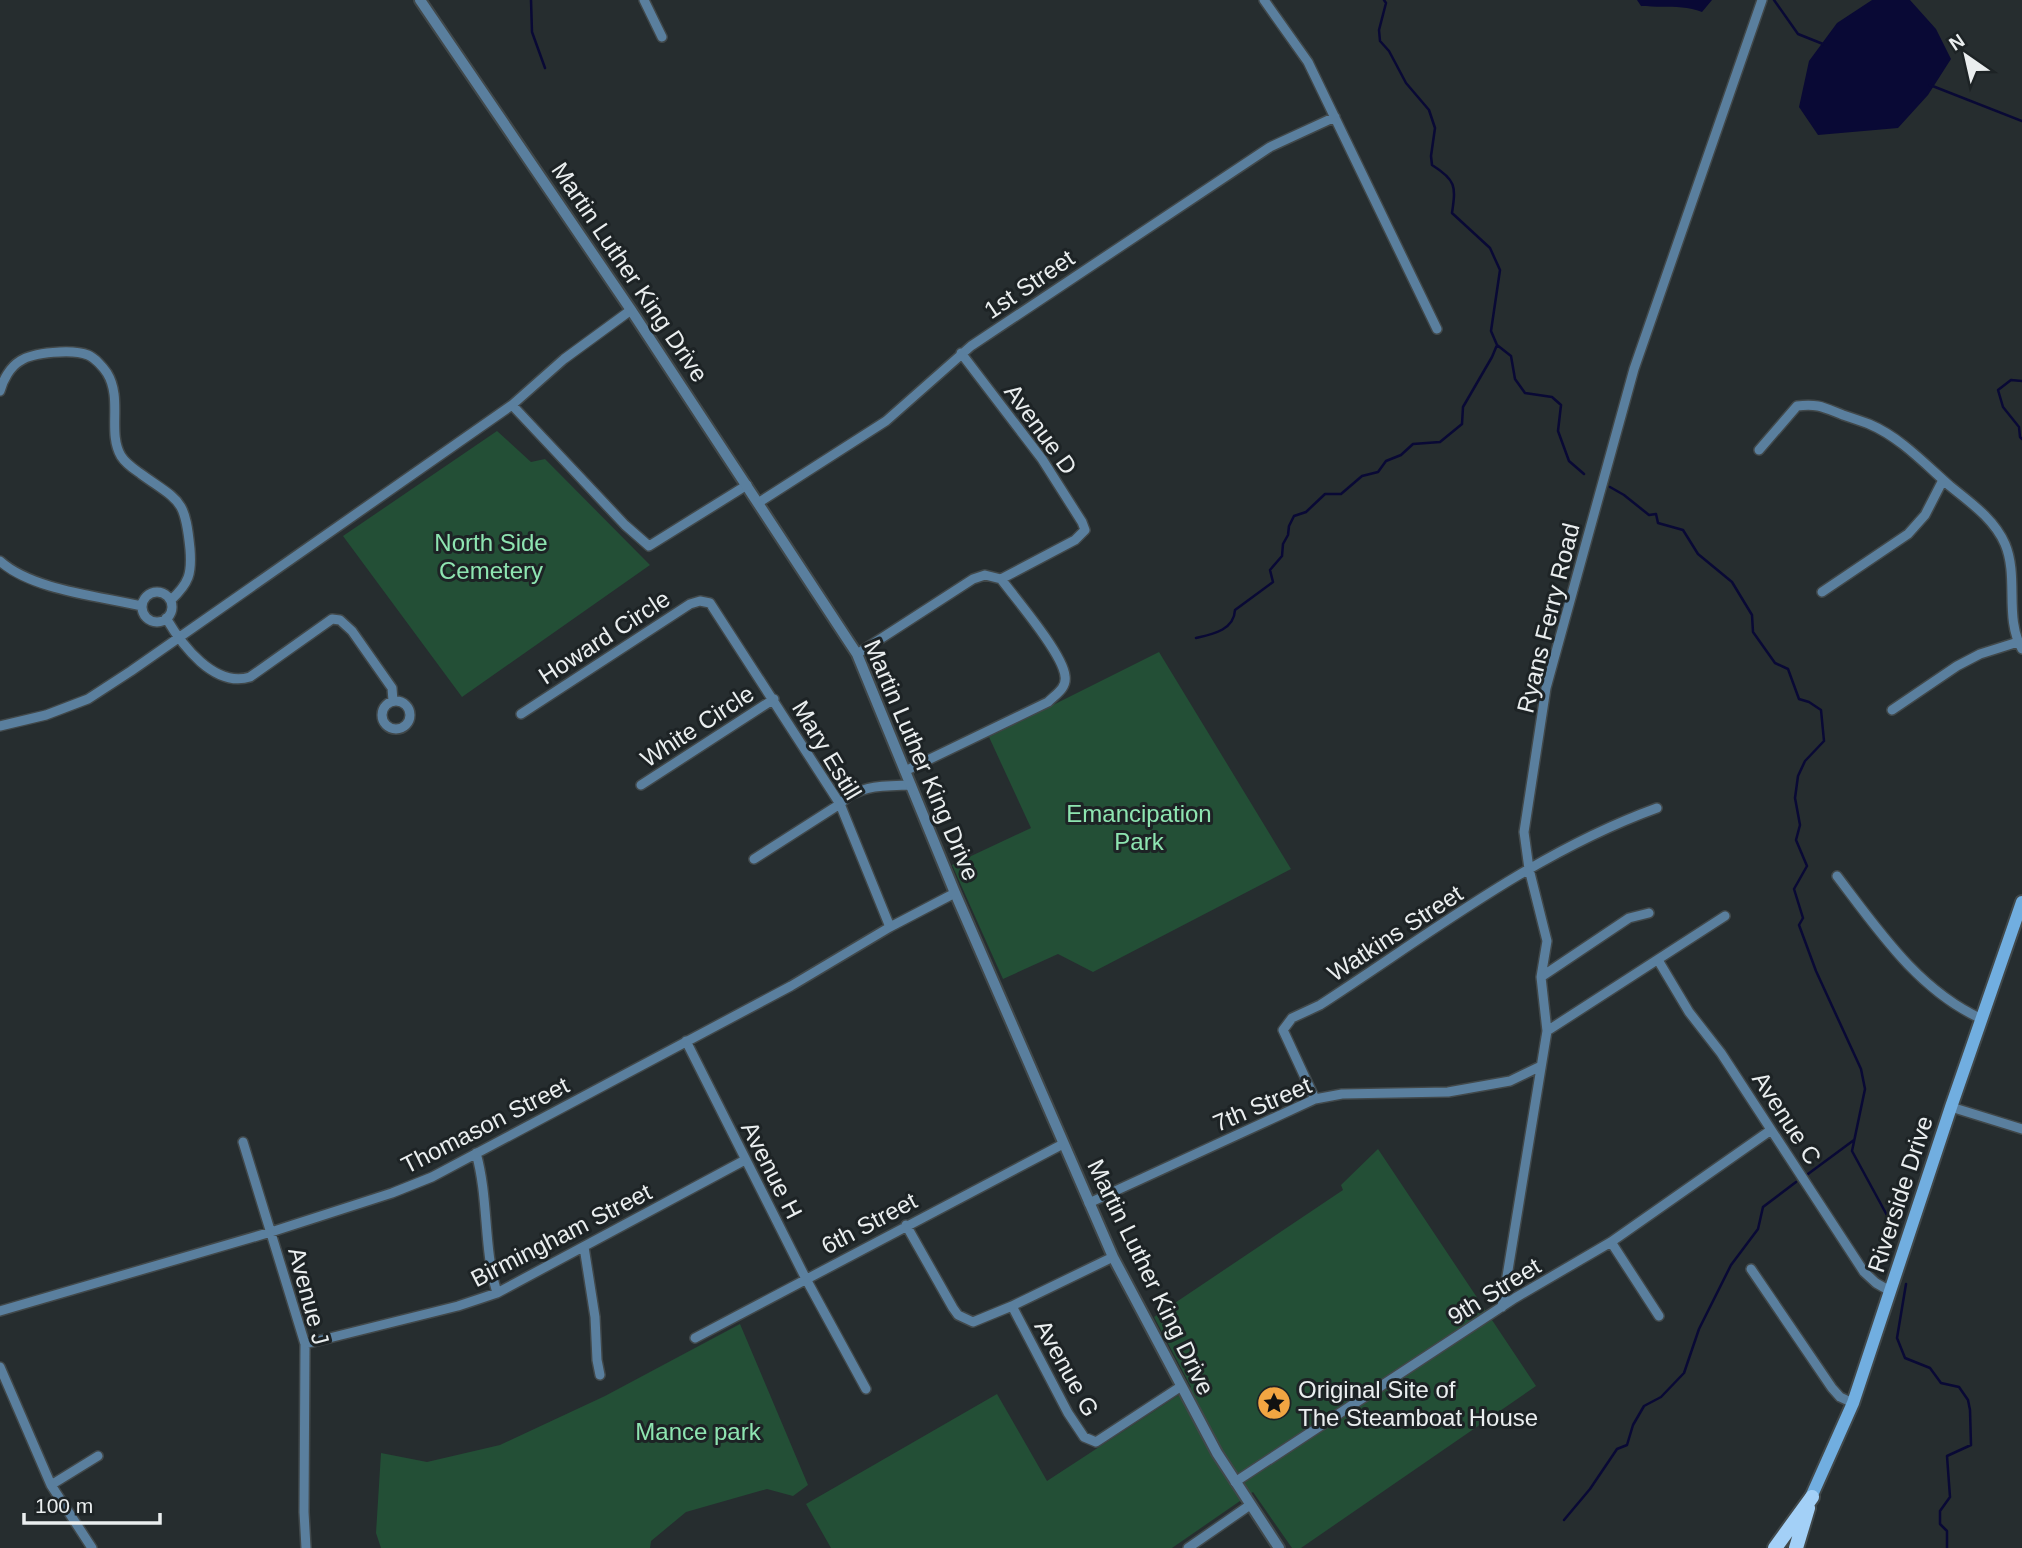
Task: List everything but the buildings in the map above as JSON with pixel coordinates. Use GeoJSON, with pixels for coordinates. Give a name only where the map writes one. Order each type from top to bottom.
{"type":"FeatureCollection","features":[{"type":"Feature","properties":{"kind":"main road","name":"Riverside Drive"},"geometry":{"type":"LineString","coordinates":[[1788,1548],[1853,1403],[1951,1107],[2019,922],[2022,902]]}},
{"type":"Feature","properties":{"kind":"main road"},"geometry":{"type":"LineString","coordinates":[[1775,1548],[1812,1497]]}},
{"type":"Feature","properties":{"kind":"main road"},"geometry":{"type":"LineString","coordinates":[[1796,1548],[1812,1497]]}},
{"type":"Feature","properties":{"kind":"street","name":"Martin Luther King Drive"},"geometry":{"type":"LineString","coordinates":[[420,0],[631,310],[856,654],[955,893],[1113,1257],[1180,1387],[1235,1482],[1279,1548]]}},
{"type":"Feature","properties":{"kind":"street"},"geometry":{"type":"LineString","coordinates":[[644,0],[662,37]]}},
{"type":"Feature","properties":{"kind":"street"},"geometry":{"type":"LineString","coordinates":[[1264,0],[1308,62],[1437,329]]}},
{"type":"Feature","properties":{"kind":"street","name":"Ryans Ferry Road"},"geometry":{"type":"LineString","coordinates":[[1502,1307],[1547,1031],[1541,977],[1547,941],[1529,869],[1524,832],[1546,688],[1634,369],[1760,5]]}},
{"type":"Feature","properties":{"kind":"street","name":"1st Street"},"geometry":{"type":"LineString","coordinates":[[758,503],[886,421],[961,354],[1270,147],[1335,117]]}},
{"type":"Feature","properties":{"kind":"street"},"geometry":{"type":"LineString","coordinates":[[0,726],[46,715],[88,698],[179,640],[512,405],[564,359],[631,310]]}},
{"type":"Feature","properties":{"kind":"street"},"geometry":{"type":"LineString","coordinates":[[0,391],[2,382],[16,363],[38,355],[64,352],[88,355],[107,373],[115,396],[116,438],[120,454],[131,467],[175,499],[187,516],[190,575],[171,600]]}},
{"type":"Feature","properties":{"kind":"street","name":"Avenue D"},"geometry":{"type":"LineString","coordinates":[[961,354],[1042,460],[1085,530],[1075,540],[1001,579]]}},
{"type":"Feature","properties":{"kind":"street"},"geometry":{"type":"LineString","coordinates":[[1759,450],[1797,406],[1815,404],[1871,425],[1907,448],[1985,515],[1998,530],[2006,546],[2011,567],[2020,646],[1980,654],[1957,666],[1892,710]]}},
{"type":"Feature","properties":{"kind":"street"},"geometry":{"type":"LineString","coordinates":[[512,405],[625,525],[649,546],[747,485]]}},
{"type":"Feature","properties":{"kind":"street"},"geometry":{"type":"LineString","coordinates":[[1822,592],[1908,534],[1925,515],[1943,480]]}},
{"type":"Feature","properties":{"kind":"street"},"geometry":{"type":"LineString","coordinates":[[0,561],[11,571],[37,582],[142,606]]}},
{"type":"Feature","properties":{"kind":"street"},"geometry":{"type":"LineString","coordinates":[[856,654],[973,579],[985,575],[1001,579],[1059,659],[1065,676],[1063,688],[1048,702],[905,771]]}},
{"type":"Feature","properties":{"kind":"street"},"geometry":{"type":"LineString","coordinates":[[154,592],[164,593],[171,600],[172,610],[166,618],[157,622],[148,619],[142,606],[146,597],[154,592]]}},
{"type":"Feature","properties":{"kind":"street","name":"Howard Circle"},"geometry":{"type":"LineString","coordinates":[[521,714],[690,604],[700,601],[710,603]]}},
{"type":"Feature","properties":{"kind":"street","name":"Mary Estill"},"geometry":{"type":"LineString","coordinates":[[710,603],[840,804],[890,927]]}},
{"type":"Feature","properties":{"kind":"street"},"geometry":{"type":"LineString","coordinates":[[166,618],[189,654],[234,679],[250,677],[332,619],[340,620],[352,631],[392,688],[393,701]]}},
{"type":"Feature","properties":{"kind":"street","name":"White Circle"},"geometry":{"type":"LineString","coordinates":[[641,785],[774,699]]}},
{"type":"Feature","properties":{"kind":"street"},"geometry":{"type":"LineString","coordinates":[[754,859],[840,804],[846,796],[874,786],[911,785]]}},
{"type":"Feature","properties":{"kind":"street","name":"Watkins Street"},"geometry":{"type":"LineString","coordinates":[[1315,1099],[1283,1030],[1292,1018],[1320,1005],[1529,869],[1614,824],[1657,808]]}},
{"type":"Feature","properties":{"kind":"street"},"geometry":{"type":"LineString","coordinates":[[1837,876],[1912,969],[1947,1001],[1982,1020]]}},
{"type":"Feature","properties":{"kind":"street","name":"Thomason Street"},"geometry":{"type":"LineString","coordinates":[[0,1311],[271,1232],[392,1193],[432,1177],[791,986],[890,927],[955,893]]}},
{"type":"Feature","properties":{"kind":"street"},"geometry":{"type":"LineString","coordinates":[[1541,977],[1629,918],[1649,913]]}},
{"type":"Feature","properties":{"kind":"street"},"geometry":{"type":"LineString","coordinates":[[1547,1031],[1725,916]]}},
{"type":"Feature","properties":{"kind":"street","name":"Avenue C"},"geometry":{"type":"LineString","coordinates":[[1658,960],[1689,1012],[1721,1053],[1864,1272],[1890,1291]]}},
{"type":"Feature","properties":{"kind":"street","name":"Avenue H"},"geometry":{"type":"LineString","coordinates":[[687,1041],[806,1279],[866,1389]]}},
{"type":"Feature","properties":{"kind":"street","name":"7th Street"},"geometry":{"type":"LineString","coordinates":[[1089,1203],[1315,1099],[1342,1094],[1448,1092],[1510,1081],[1541,1066]]}},
{"type":"Feature","properties":{"kind":"street"},"geometry":{"type":"LineString","coordinates":[[1951,1107],[2022,1129]]}},
{"type":"Feature","properties":{"kind":"street","name":"9th Street"},"geometry":{"type":"LineString","coordinates":[[1235,1482],[1502,1307],[1611,1242],[1771,1130]]}},
{"type":"Feature","properties":{"kind":"street","name":"Avenue J"},"geometry":{"type":"LineString","coordinates":[[243,1142],[305,1344],[303,1512],[306,1548]]}},
{"type":"Feature","properties":{"kind":"street","name":"6th Street"},"geometry":{"type":"LineString","coordinates":[[695,1338],[1063,1144]]}},
{"type":"Feature","properties":{"kind":"street"},"geometry":{"type":"LineString","coordinates":[[476,1153],[481,1171],[490,1269],[497,1293]]}},
{"type":"Feature","properties":{"kind":"street","name":"Birmingham Street"},"geometry":{"type":"LineString","coordinates":[[305,1344],[458,1306],[497,1293],[746,1160]]}},
{"type":"Feature","properties":{"kind":"street"},"geometry":{"type":"LineString","coordinates":[[906,1225],[953,1308],[966,1321],[980,1320],[1113,1257]]}},
{"type":"Feature","properties":{"kind":"street"},"geometry":{"type":"LineString","coordinates":[[1611,1242],[1659,1316]]}},
{"type":"Feature","properties":{"kind":"street"},"geometry":{"type":"LineString","coordinates":[[584,1247],[595,1317],[600,1375]]}},
{"type":"Feature","properties":{"kind":"street"},"geometry":{"type":"LineString","coordinates":[[1751,1269],[1832,1388],[1840,1397],[1853,1403]]}},
{"type":"Feature","properties":{"kind":"street","name":"Avenue G"},"geometry":{"type":"LineString","coordinates":[[1012,1306],[1068,1413],[1084,1437],[1096,1442],[1180,1387]]}},
{"type":"Feature","properties":{"kind":"street"},"geometry":{"type":"LineString","coordinates":[[0,1367],[51,1485],[92,1548]]}},
{"type":"Feature","properties":{"kind":"street"},"geometry":{"type":"LineString","coordinates":[[51,1485],[98,1456]]}},
{"type":"Feature","properties":{"kind":"street"},"geometry":{"type":"LineString","coordinates":[[1188,1548],[1250,1506]]}},
{"type":"Feature","properties":{"kind":"green space","name":"North Side Cemetery"},"geometry":{"type":"Polygon","coordinates":[[[497,431],[531,462],[545,459],[650,565],[462,697],[343,536],[497,431]]]}},
{"type":"Feature","properties":{"kind":"green space","name":"Emancipation Park"},"geometry":{"type":"Polygon","coordinates":[[[1159,652],[1291,869],[1093,972],[1058,954],[1003,979],[952,865],[1031,828],[989,737],[1159,652]]]}},
{"type":"Feature","properties":{"kind":"green space"},"geometry":{"type":"Polygon","coordinates":[[[1378,1149],[1536,1386],[1301,1548],[1292,1548],[1253,1492],[1172,1548],[831,1548],[806,1504],[997,1394],[1047,1481],[1191,1387],[1154,1317],[1343,1190],[1341,1185],[1378,1149]]]}},
{"type":"Feature","properties":{"kind":"green space","name":"Mance park"},"geometry":{"type":"Polygon","coordinates":[[[740,1324],[808,1485],[793,1496],[767,1489],[686,1512],[651,1541],[650,1548],[381,1548],[376,1533],[381,1453],[427,1462],[500,1445],[605,1396],[740,1324]]]}},
{"type":"Feature","properties":{"kind":"shaded area"},"geometry":{"type":"Polygon","coordinates":[[[1637,0],[1712,0],[1702,12],[1679,7],[1641,6],[1637,0]]]}},
{"type":"Feature","properties":{"kind":"shaded area"},"geometry":{"type":"Polygon","coordinates":[[[1872,0],[1910,0],[1936,29],[1951,59],[1928,95],[1898,128],[1818,135],[1799,107],[1809,61],[1837,23],[1872,0]]]}},
{"type":"Feature","properties":{"kind":"waterway"},"geometry":{"type":"LineString","coordinates":[[531,0],[532,32],[545,68]]}},
{"type":"Feature","properties":{"kind":"waterway"},"geometry":{"type":"LineString","coordinates":[[1384,0],[1386,3],[1379,30],[1380,41],[1389,51],[1406,83],[1429,110],[1435,128],[1432,165],[1446,175],[1452,184],[1452,213],[1490,248],[1500,270],[1491,331],[1497,345],[1511,356],[1515,379],[1525,393],[1552,397],[1561,405],[1558,431],[1569,461],[1584,474]]}},
{"type":"Feature","properties":{"kind":"waterway"},"geometry":{"type":"LineString","coordinates":[[1774,0],[1798,34],[1823,44]]}},
{"type":"Feature","properties":{"kind":"waterway"},"geometry":{"type":"LineString","coordinates":[[1930,85],[2022,121]]}},
{"type":"Feature","properties":{"kind":"waterway"},"geometry":{"type":"LineString","coordinates":[[1196,638],[1227,627],[1235,610],[1273,582],[1270,570],[1282,556],[1283,544],[1294,516],[1306,512],[1325,494],[1341,494],[1362,476],[1378,472],[1386,461],[1401,455],[1413,444],[1440,442],[1462,424],[1463,407],[1497,345]]}},
{"type":"Feature","properties":{"kind":"waterway"},"geometry":{"type":"LineString","coordinates":[[2022,381],[2011,380],[1998,390],[2003,407],[2019,427],[2022,439]]}},
{"type":"Feature","properties":{"kind":"waterway"},"geometry":{"type":"LineString","coordinates":[[1610,487],[1649,515],[1656,514],[1658,523],[1683,530],[1698,554],[1732,582],[1752,615],[1753,632],[1775,663],[1788,669],[1799,699],[1821,710],[1824,741],[1805,761],[1798,776],[1795,798],[1800,825],[1796,840],[1807,866],[1794,889],[1803,918],[1799,925],[1816,971],[1861,1069],[1865,1089],[1852,1151],[1895,1230]]}},
{"type":"Feature","properties":{"kind":"waterway"},"geometry":{"type":"LineString","coordinates":[[1808,1174],[1854,1140]]}},
{"type":"Feature","properties":{"kind":"waterway"},"geometry":{"type":"LineString","coordinates":[[1564,1520],[1590,1489],[1617,1449],[1627,1445],[1633,1425],[1644,1406],[1661,1397],[1684,1373],[1699,1329],[1731,1265],[1758,1229],[1763,1207],[1796,1182]]}},
{"type":"Feature","properties":{"kind":"waterway"},"geometry":{"type":"LineString","coordinates":[[1906,1284],[1897,1338],[1905,1358],[1930,1368],[1941,1383],[1959,1387],[1968,1400],[1970,1410],[1971,1445],[1947,1456],[1950,1497],[1940,1511],[1940,1524],[1947,1531],[1947,1548]]}},
{"type":"Feature","properties":{"kind":"place","name":"Original Site of The Steamboat House"},"geometry":{"type":"Point","coordinates":[1274,1403]}}]}
